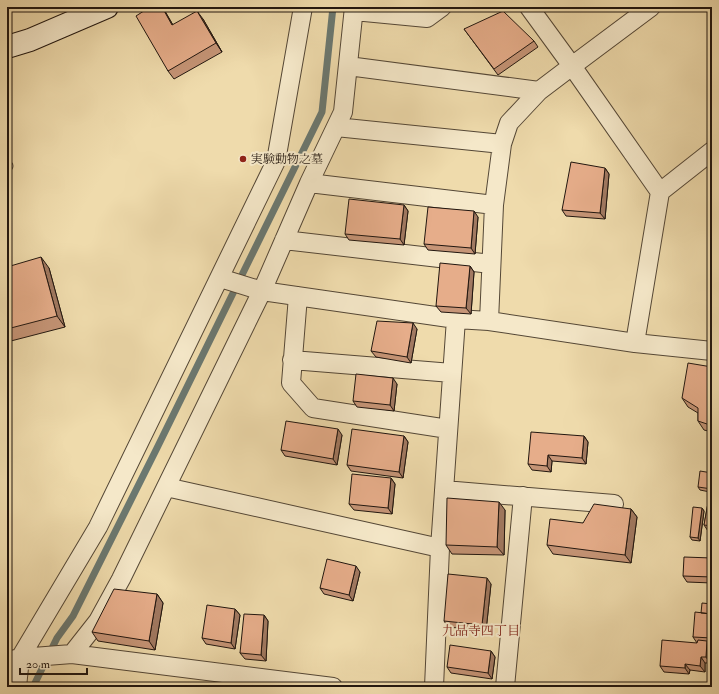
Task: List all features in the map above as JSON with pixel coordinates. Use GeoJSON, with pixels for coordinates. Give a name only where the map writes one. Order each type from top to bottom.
{"type":"FeatureCollection","features":[{"type":"Feature","properties":{"kind":"street"},"geometry":{"type":"LineString","coordinates":[[7,47],[30,40],[106,7]]}},
{"type":"Feature","properties":{"kind":"street"},"geometry":{"type":"LineString","coordinates":[[17,687],[14,659],[98,527],[276,161],[303,7]]}},
{"type":"Feature","properties":{"kind":"street"},"geometry":{"type":"LineString","coordinates":[[72,654],[98,621],[121,579],[262,291],[309,183],[343,112],[354,9],[427,18],[442,7]]}},
{"type":"Feature","properties":{"kind":"street"},"geometry":{"type":"LineString","coordinates":[[529,7],[660,192]]}},
{"type":"Feature","properties":{"kind":"street"},"geometry":{"type":"LineString","coordinates":[[489,321],[494,205],[502,144],[509,123],[539,91],[651,7]]}},
{"type":"Feature","properties":{"kind":"street"},"geometry":{"type":"LineString","coordinates":[[348,66],[539,91]]}},
{"type":"Feature","properties":{"kind":"street"},"geometry":{"type":"LineString","coordinates":[[336,127],[502,144]]}},
{"type":"Feature","properties":{"kind":"street"},"geometry":{"type":"LineString","coordinates":[[635,343],[660,192],[712,151]]}},
{"type":"Feature","properties":{"kind":"street"},"geometry":{"type":"LineString","coordinates":[[309,183],[494,205]]}},
{"type":"Feature","properties":{"kind":"street"},"geometry":{"type":"LineString","coordinates":[[284,240],[491,264]]}},
{"type":"Feature","properties":{"kind":"street"},"geometry":{"type":"LineString","coordinates":[[220,278],[262,291],[456,319],[489,321],[635,343],[712,351]]}},
{"type":"Feature","properties":{"kind":"street"},"geometry":{"type":"LineString","coordinates":[[298,296],[291,383],[313,408],[448,429]]}},
{"type":"Feature","properties":{"kind":"street"},"geometry":{"type":"LineString","coordinates":[[434,687],[440,548],[456,319]]}},
{"type":"Feature","properties":{"kind":"street"},"geometry":{"type":"LineString","coordinates":[[292,360],[452,373]]}},
{"type":"Feature","properties":{"kind":"street"},"geometry":{"type":"LineString","coordinates":[[166,487],[440,548]]}},
{"type":"Feature","properties":{"kind":"street"},"geometry":{"type":"LineString","coordinates":[[444,490],[614,504]]}},
{"type":"Feature","properties":{"kind":"street"},"geometry":{"type":"LineString","coordinates":[[504,687],[523,496]]}},
{"type":"Feature","properties":{"kind":"street"},"geometry":{"type":"LineString","coordinates":[[14,659],[72,654],[333,687]]}},
{"type":"Feature","properties":{"kind":"building"},"geometry":{"type":"Polygon","coordinates":[[[150,7],[162,7],[172,25],[197,11],[216,43],[168,71],[136,16],[150,7]]]}},
{"type":"Feature","properties":{"kind":"building"},"geometry":{"type":"Polygon","coordinates":[[[503,11],[534,41],[494,69],[464,29],[503,11]]]}},
{"type":"Feature","properties":{"kind":"building"},"geometry":{"type":"Polygon","coordinates":[[[571,162],[605,168],[600,213],[562,210],[571,162]]]}},
{"type":"Feature","properties":{"kind":"building"},"geometry":{"type":"Polygon","coordinates":[[[349,199],[404,205],[400,239],[345,234],[349,199]]]}},
{"type":"Feature","properties":{"kind":"building"},"geometry":{"type":"Polygon","coordinates":[[[428,207],[474,211],[471,248],[424,244],[428,207]]]}},
{"type":"Feature","properties":{"kind":"building"},"geometry":{"type":"Polygon","coordinates":[[[41,257],[57,316],[7,329],[7,267],[41,257]]]}},
{"type":"Feature","properties":{"kind":"building"},"geometry":{"type":"Polygon","coordinates":[[[440,263],[470,266],[466,308],[436,306],[440,263]]]}},
{"type":"Feature","properties":{"kind":"building"},"geometry":{"type":"Polygon","coordinates":[[[377,321],[413,323],[407,357],[371,351],[377,321]]]}},
{"type":"Feature","properties":{"kind":"building"},"geometry":{"type":"Polygon","coordinates":[[[688,363],[712,367],[712,421],[710,425],[698,421],[698,408],[682,398],[688,363]]]}},
{"type":"Feature","properties":{"kind":"building"},"geometry":{"type":"Polygon","coordinates":[[[356,374],[393,378],[390,405],[353,401],[356,374]]]}},
{"type":"Feature","properties":{"kind":"building"},"geometry":{"type":"Polygon","coordinates":[[[286,421],[338,429],[333,459],[281,450],[286,421]]]}},
{"type":"Feature","properties":{"kind":"building"},"geometry":{"type":"Polygon","coordinates":[[[352,429],[404,436],[399,472],[347,465],[352,429]]]}},
{"type":"Feature","properties":{"kind":"building"},"geometry":{"type":"Polygon","coordinates":[[[531,432],[584,436],[582,458],[548,455],[547,466],[528,464],[531,432]]]}},
{"type":"Feature","properties":{"kind":"building"},"geometry":{"type":"Polygon","coordinates":[[[700,471],[712,473],[712,489],[698,487],[700,471]]]}},
{"type":"Feature","properties":{"kind":"building"},"geometry":{"type":"Polygon","coordinates":[[[352,474],[391,478],[388,508],[349,504],[352,474]]]}},
{"type":"Feature","properties":{"kind":"building"},"geometry":{"type":"Polygon","coordinates":[[[710,492],[712,492],[712,526],[704,525],[710,492]]]}},
{"type":"Feature","properties":{"kind":"building"},"geometry":{"type":"Polygon","coordinates":[[[447,498],[499,502],[497,547],[446,545],[447,498]]]}},
{"type":"Feature","properties":{"kind":"building"},"geometry":{"type":"Polygon","coordinates":[[[594,504],[631,509],[625,555],[547,545],[550,519],[583,523],[594,504]]]}},
{"type":"Feature","properties":{"kind":"building"},"geometry":{"type":"Polygon","coordinates":[[[693,507],[702,508],[698,538],[690,537],[693,507]]]}},
{"type":"Feature","properties":{"kind":"building"},"geometry":{"type":"Polygon","coordinates":[[[684,557],[712,558],[712,577],[683,576],[684,557]]]}},
{"type":"Feature","properties":{"kind":"building"},"geometry":{"type":"Polygon","coordinates":[[[327,559],[356,566],[349,595],[320,588],[327,559]]]}},
{"type":"Feature","properties":{"kind":"building"},"geometry":{"type":"Polygon","coordinates":[[[448,574],[487,578],[482,625],[444,621],[448,574]]]}},
{"type":"Feature","properties":{"kind":"building"},"geometry":{"type":"Polygon","coordinates":[[[114,589],[157,594],[149,641],[92,632],[114,589]]]}},
{"type":"Feature","properties":{"kind":"building"},"geometry":{"type":"Polygon","coordinates":[[[702,603],[712,604],[712,614],[701,613],[702,603]]]}},
{"type":"Feature","properties":{"kind":"building"},"geometry":{"type":"Polygon","coordinates":[[[207,605],[235,609],[231,643],[202,638],[207,605]]]}},
{"type":"Feature","properties":{"kind":"building"},"geometry":{"type":"Polygon","coordinates":[[[695,612],[712,614],[712,638],[693,637],[695,612]]]}},
{"type":"Feature","properties":{"kind":"building"},"geometry":{"type":"Polygon","coordinates":[[[244,614],[264,615],[261,655],[240,653],[244,614]]]}},
{"type":"Feature","properties":{"kind":"building"},"geometry":{"type":"Polygon","coordinates":[[[662,640],[697,643],[698,640],[707,641],[706,657],[701,657],[700,666],[685,664],[685,668],[660,666],[662,640]]]}},
{"type":"Feature","properties":{"kind":"building"},"geometry":{"type":"Polygon","coordinates":[[[450,645],[491,651],[488,673],[447,667],[450,645]]]}},
{"type":"Feature","properties":{"kind":"waterway"},"geometry":{"type":"LineString","coordinates":[[35,687],[35,683],[57,638],[73,616],[157,448],[322,112],[333,7]]}},
{"type":"Feature","properties":{"kind":"place","name":"実験動物之墓"},"geometry":{"type":"Point","coordinates":[243,159]}},
{"type":"Feature","properties":{"kind":"district","name":"九品寺四丁目"},"geometry":{"type":"Point","coordinates":[481,630]}}]}
